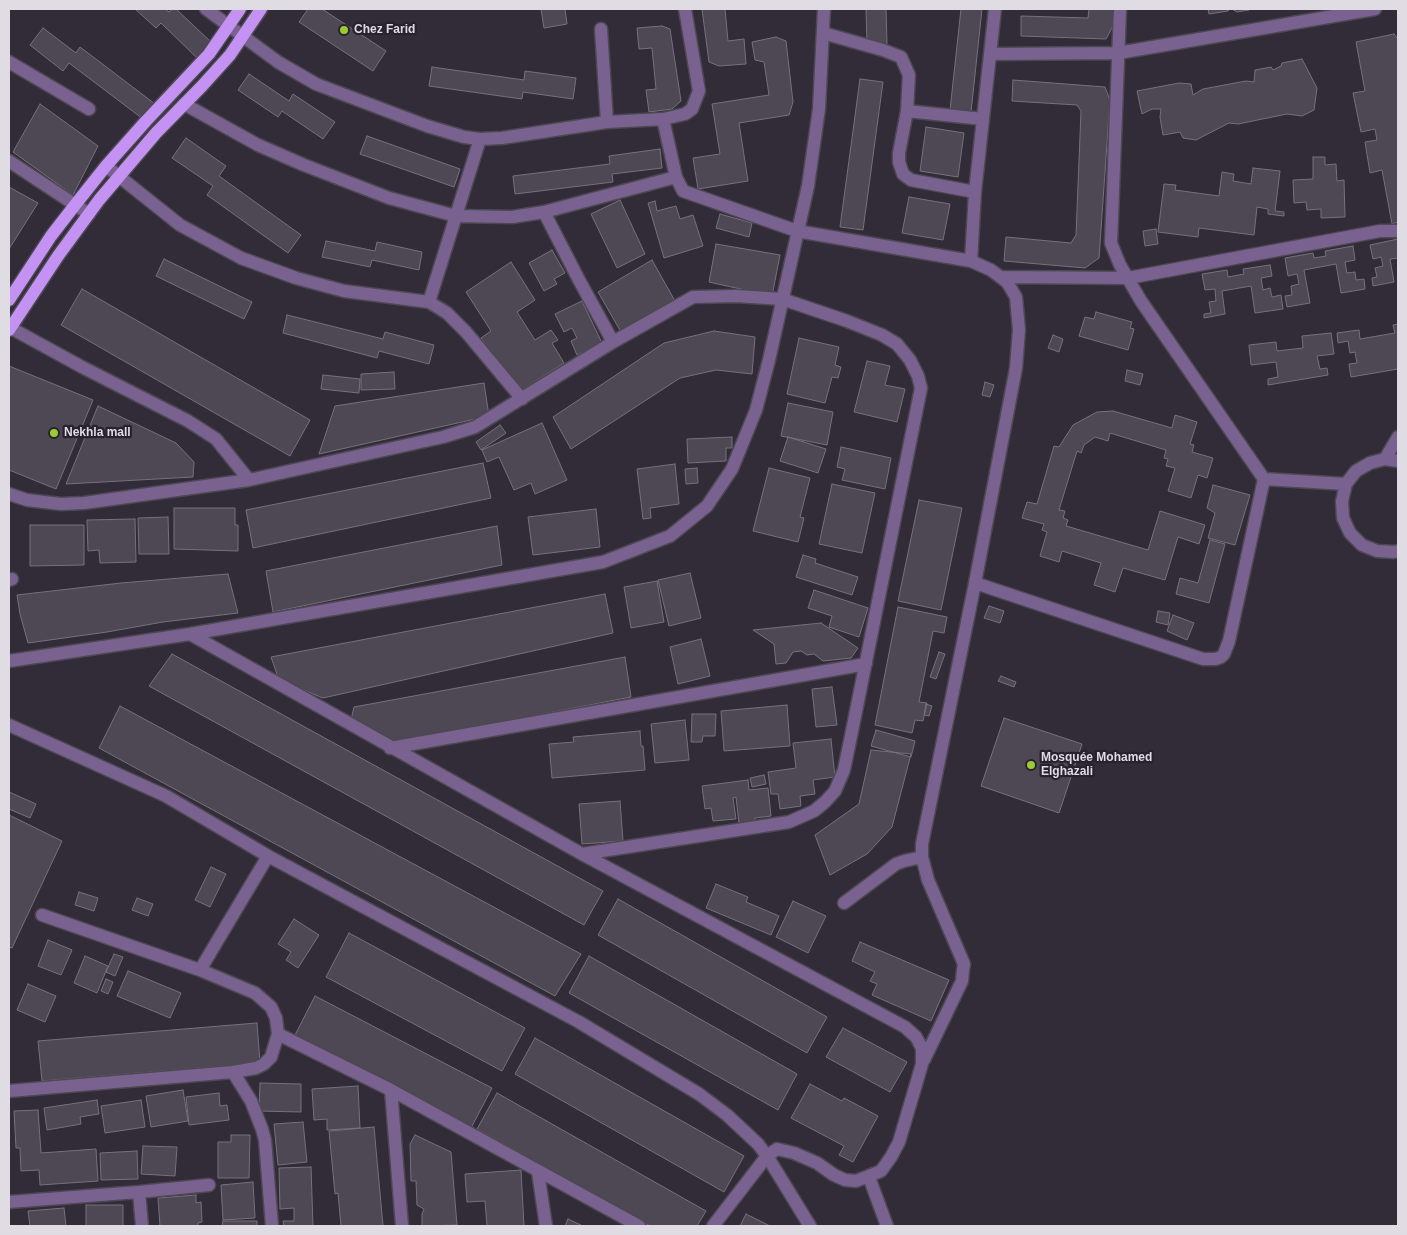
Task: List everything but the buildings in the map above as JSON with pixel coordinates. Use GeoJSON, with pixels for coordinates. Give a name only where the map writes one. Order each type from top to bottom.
{"type":"FeatureCollection","features":[{"type":"Feature","properties":{"kind":"main road"},"geometry":{"type":"LineString","coordinates":[[9,300],[51,236],[75,205],[106,166],[209,54],[240,9]]}},
{"type":"Feature","properties":{"kind":"main road"},"geometry":{"type":"LineString","coordinates":[[9,328],[89,214],[156,133],[230,55],[261,9]]}},
{"type":"Feature","properties":{"kind":"street"},"geometry":{"type":"LineString","coordinates":[[206,9],[278,62],[316,84],[427,126],[464,137],[480,139],[502,138],[606,122],[663,118],[685,114],[692,109],[699,91],[685,9]]}},
{"type":"Feature","properties":{"kind":"street"},"geometry":{"type":"LineString","coordinates":[[9,662],[190,634],[603,562],[670,536],[707,506],[732,469],[756,410],[808,186],[819,109],[824,9]]}},
{"type":"Feature","properties":{"kind":"street"},"geometry":{"type":"LineString","coordinates":[[971,261],[975,192],[995,9]]}},
{"type":"Feature","properties":{"kind":"street"},"geometry":{"type":"LineString","coordinates":[[975,583],[1203,658],[1216,659],[1224,654],[1229,641],[1264,479],[1141,302],[1116,257],[1110,236],[1120,9]]}},
{"type":"Feature","properties":{"kind":"street"},"geometry":{"type":"LineString","coordinates":[[991,54],[1118,53],[1375,9]]}},
{"type":"Feature","properties":{"kind":"street"},"geometry":{"type":"LineString","coordinates":[[601,29],[606,122]]}},
{"type":"Feature","properties":{"kind":"street"},"geometry":{"type":"LineString","coordinates":[[823,33],[901,57],[909,75],[907,111],[898,162],[903,174],[910,180],[975,192]]}},
{"type":"Feature","properties":{"kind":"street"},"geometry":{"type":"LineString","coordinates":[[9,62],[89,109]]}},
{"type":"Feature","properties":{"kind":"street"},"geometry":{"type":"LineString","coordinates":[[184,104],[258,145],[304,165],[389,198],[456,216],[512,217],[544,212],[676,177]]}},
{"type":"Feature","properties":{"kind":"street"},"geometry":{"type":"LineString","coordinates":[[907,111],[983,119]]}},
{"type":"Feature","properties":{"kind":"street"},"geometry":{"type":"LineString","coordinates":[[663,118],[676,177],[681,188],[686,192],[797,231],[971,261],[991,270],[1007,282],[1016,297],[1019,330],[1016,368],[922,844],[922,857],[928,880],[964,964],[962,981],[922,1064],[899,1142],[881,1171],[856,1182],[845,1180],[817,1163],[794,1153],[776,1149],[768,1156],[713,1226]]}},
{"type":"Feature","properties":{"kind":"street"},"geometry":{"type":"LineString","coordinates":[[429,302],[480,139]]}},
{"type":"Feature","properties":{"kind":"street"},"geometry":{"type":"LineString","coordinates":[[9,161],[89,214]]}},
{"type":"Feature","properties":{"kind":"street"},"geometry":{"type":"LineString","coordinates":[[106,166],[180,225],[241,258],[296,278],[344,291],[429,302],[447,313],[466,332],[522,400]]}},
{"type":"Feature","properties":{"kind":"street"},"geometry":{"type":"LineString","coordinates":[[544,212],[613,342]]}},
{"type":"Feature","properties":{"kind":"street"},"geometry":{"type":"LineString","coordinates":[[1000,277],[1128,278],[1380,231],[1398,231]]}},
{"type":"Feature","properties":{"kind":"street"},"geometry":{"type":"LineString","coordinates":[[9,494],[27,500],[61,504],[84,503],[249,480],[443,437],[475,428],[613,342],[693,298],[736,296],[782,299],[847,321],[882,335],[897,344],[910,360],[918,376],[921,388],[919,403],[844,770],[835,791],[814,810],[789,822],[582,854]]}},
{"type":"Feature","properties":{"kind":"street"},"geometry":{"type":"LineString","coordinates":[[9,328],[188,420],[216,439],[249,480]]}},
{"type":"Feature","properties":{"kind":"street"},"geometry":{"type":"LineString","coordinates":[[1385,459],[1398,436]]}},
{"type":"Feature","properties":{"kind":"street"},"geometry":{"type":"LineString","coordinates":[[1398,461],[1385,459],[1370,463],[1356,472],[1346,484],[1342,500],[1343,518],[1350,533],[1362,545],[1377,552],[1398,551]]}},
{"type":"Feature","properties":{"kind":"street"},"geometry":{"type":"LineString","coordinates":[[1264,479],[1346,484]]}},
{"type":"Feature","properties":{"kind":"street"},"geometry":{"type":"LineString","coordinates":[[190,634],[390,748],[582,854],[905,1027],[916,1037],[922,1048],[922,1064]]}},
{"type":"Feature","properties":{"kind":"street"},"geometry":{"type":"LineString","coordinates":[[390,748],[866,664]]}},
{"type":"Feature","properties":{"kind":"street"},"geometry":{"type":"LineString","coordinates":[[9,726],[166,796],[268,856],[579,1022],[690,1088],[727,1115],[758,1144],[768,1156],[810,1226]]}},
{"type":"Feature","properties":{"kind":"street"},"geometry":{"type":"LineString","coordinates":[[200,970],[268,856]]}},
{"type":"Feature","properties":{"kind":"street"},"geometry":{"type":"LineString","coordinates":[[844,903],[896,864],[922,857]]}},
{"type":"Feature","properties":{"kind":"street"},"geometry":{"type":"LineString","coordinates":[[9,1091],[233,1072],[256,1068],[264,1064],[271,1057],[278,1034],[276,1018],[270,1007],[255,993],[200,970],[42,915]]}},
{"type":"Feature","properties":{"kind":"street"},"geometry":{"type":"LineString","coordinates":[[278,1034],[391,1090],[639,1226]]}},
{"type":"Feature","properties":{"kind":"street"},"geometry":{"type":"LineString","coordinates":[[233,1072],[251,1101],[265,1140],[272,1226]]}},
{"type":"Feature","properties":{"kind":"street"},"geometry":{"type":"LineString","coordinates":[[391,1090],[402,1226]]}},
{"type":"Feature","properties":{"kind":"street"},"geometry":{"type":"LineString","coordinates":[[538,1172],[546,1226]]}},
{"type":"Feature","properties":{"kind":"street"},"geometry":{"type":"LineString","coordinates":[[869,1176],[887,1226]]}},
{"type":"Feature","properties":{"kind":"street"},"geometry":{"type":"LineString","coordinates":[[9,1202],[209,1185]]}},
{"type":"Feature","properties":{"kind":"street"},"geometry":{"type":"LineString","coordinates":[[139,1192],[142,1226]]}},
{"type":"Feature","properties":{"kind":"place","name":"Chez Farid"},"geometry":{"type":"Point","coordinates":[344,30]}},
{"type":"Feature","properties":{"kind":"place","name":"Nekhla mall"},"geometry":{"type":"Point","coordinates":[54,433]}},
{"type":"Feature","properties":{"kind":"place","name":"Mosquée Mohamed Elghazali"},"geometry":{"type":"Point","coordinates":[1031,765]}}]}
